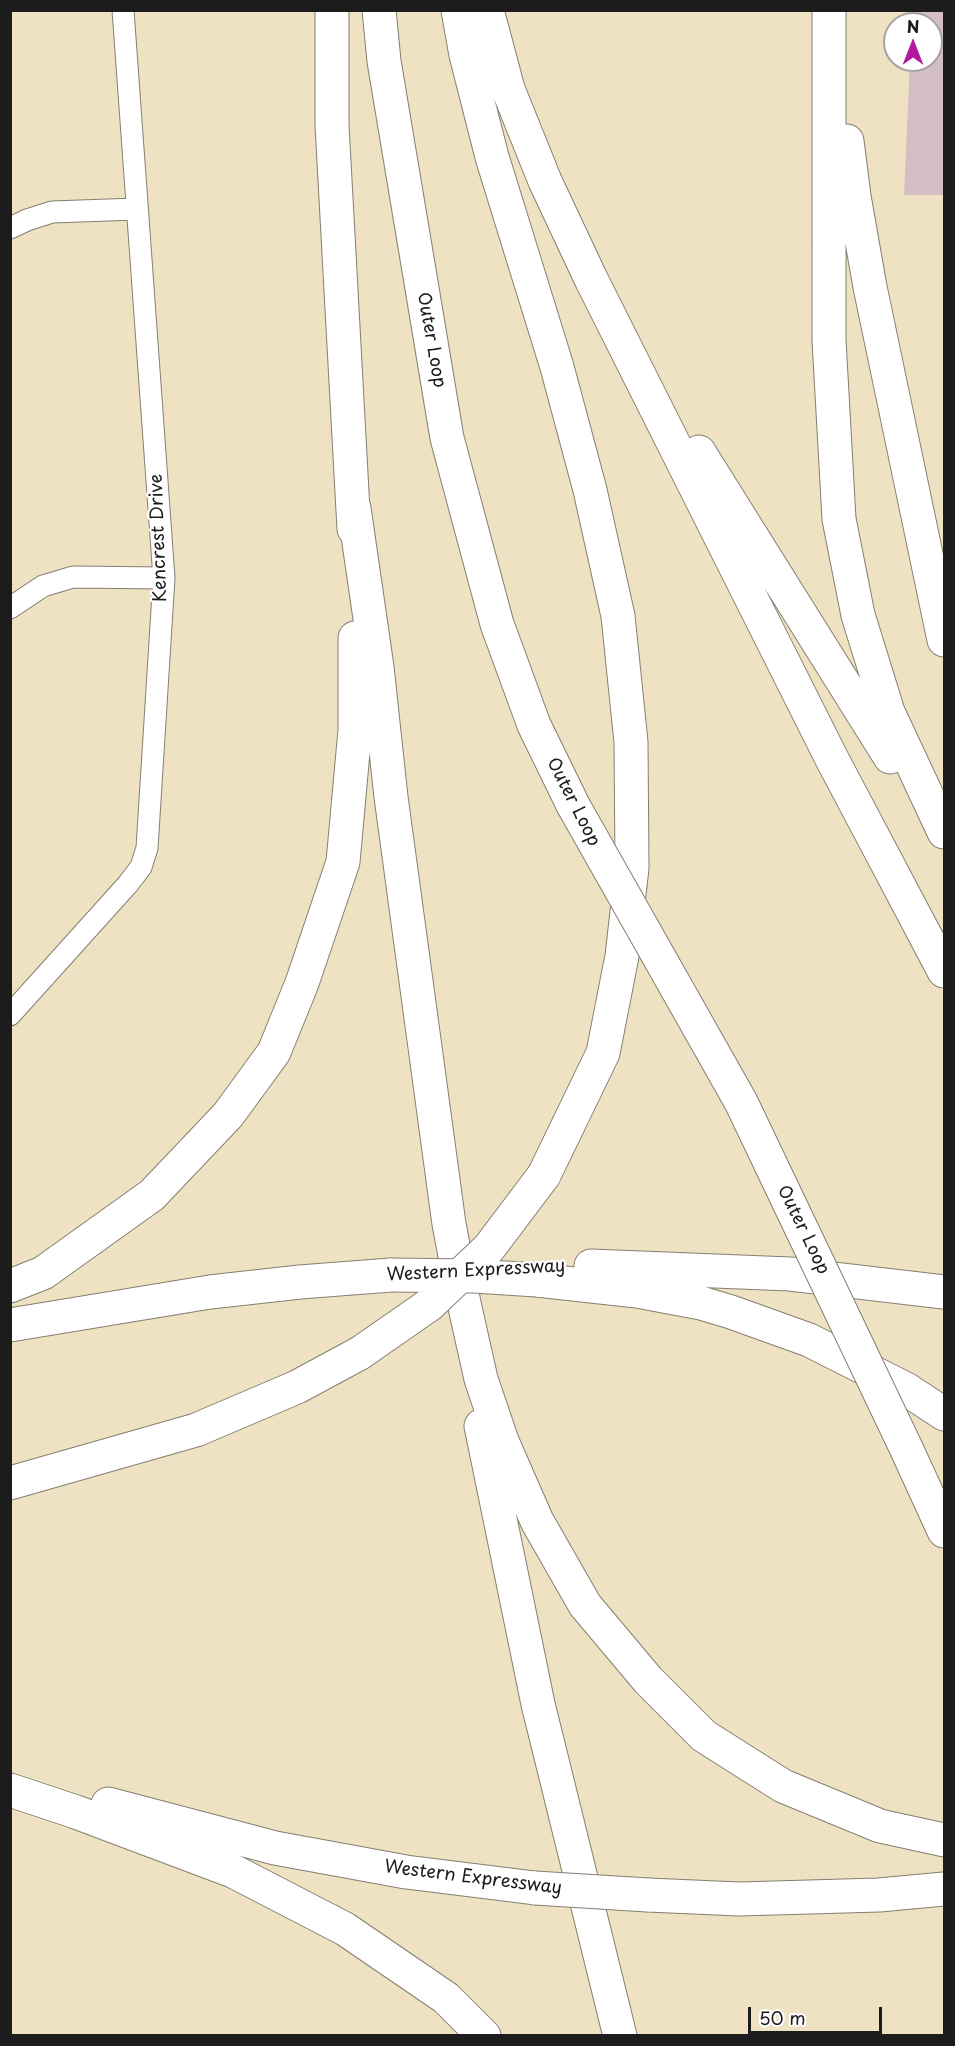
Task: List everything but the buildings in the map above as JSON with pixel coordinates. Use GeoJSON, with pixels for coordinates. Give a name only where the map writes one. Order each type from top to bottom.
{"type":"FeatureCollection","features":[{"type":"Feature","properties":{"kind":"highway"},"geometry":{"type":"LineString","coordinates":[[10,1286],[43,1273],[152,1195],[228,1116],[274,1052],[302,983],[343,862],[355,730],[354,508],[332,124],[332,10]]}},
{"type":"Feature","properties":{"kind":"highway","name":"Outer Loop"},"geometry":{"type":"LineString","coordinates":[[379,10],[384,61],[447,438],[497,624],[534,725],[573,805],[741,1102],[945,1532]]}},
{"type":"Feature","properties":{"kind":"highway"},"geometry":{"type":"LineString","coordinates":[[10,1483],[196,1430],[297,1387],[360,1353],[429,1305],[489,1248],[544,1175],[603,1053],[622,956],[632,867],[631,742],[618,616],[590,490],[556,367],[492,157],[466,55],[458,10]]}},
{"type":"Feature","properties":{"kind":"highway"},"geometry":{"type":"LineString","coordinates":[[488,10],[508,89],[545,181],[591,279],[832,759],[945,971]]}},
{"type":"Feature","properties":{"kind":"highway"},"geometry":{"type":"LineString","coordinates":[[830,10],[854,196],[870,287],[945,640]]}},
{"type":"Feature","properties":{"kind":"highway"},"geometry":{"type":"LineString","coordinates":[[830,10],[829,340],[839,519],[858,615],[888,712],[945,832]]}},
{"type":"Feature","properties":{"kind":"highway"},"geometry":{"type":"LineString","coordinates":[[591,279],[945,845]]}},
{"type":"Feature","properties":{"kind":"highway"},"geometry":{"type":"LineString","coordinates":[[354,508],[376,667],[392,809],[449,1224],[481,1380],[502,1441],[537,1521],[585,1605],[648,1680],[704,1736],[783,1786],[880,1826],[945,1840]]}},
{"type":"Feature","properties":{"kind":"highway","name":"Western Expressway"},"geometry":{"type":"LineString","coordinates":[[10,1324],[210,1292],[391,1275],[534,1274],[627,1267],[790,1274],[945,1292]]}},
{"type":"Feature","properties":{"kind":"highway"},"geometry":{"type":"LineString","coordinates":[[534,1274],[672,1297],[731,1312],[809,1340],[906,1389],[945,1414]]}},
{"type":"Feature","properties":{"kind":"highway"},"geometry":{"type":"LineString","coordinates":[[481,1380],[480,1426],[538,1704],[620,2036]]}},
{"type":"Feature","properties":{"kind":"highway","name":"Western Expressway"},"geometry":{"type":"LineString","coordinates":[[10,1780],[275,1848],[406,1872],[535,1888],[751,1898],[879,1895],[945,1889]]}},
{"type":"Feature","properties":{"kind":"highway"},"geometry":{"type":"LineString","coordinates":[[10,1790],[76,1812],[244,1876],[345,1929],[446,1998],[484,2036]]}},
{"type":"Feature","properties":{"kind":"street","name":"Kencrest Drive"},"geometry":{"type":"LineString","coordinates":[[10,1015],[128,884],[141,867],[147,848],[164,578],[123,10]]}},
{"type":"Feature","properties":{"kind":"street"},"geometry":{"type":"LineString","coordinates":[[10,228],[52,212],[137,208]]}},
{"type":"Feature","properties":{"kind":"street"},"geometry":{"type":"LineString","coordinates":[[10,608],[43,586],[73,577],[164,578]]}},
{"type":"Feature","properties":{"kind":"shaded area"},"geometry":{"type":"Polygon","coordinates":[[[944,11],[944,195],[904,195],[909,72],[943,72],[943,12],[912,12],[944,11]]]}}]}
